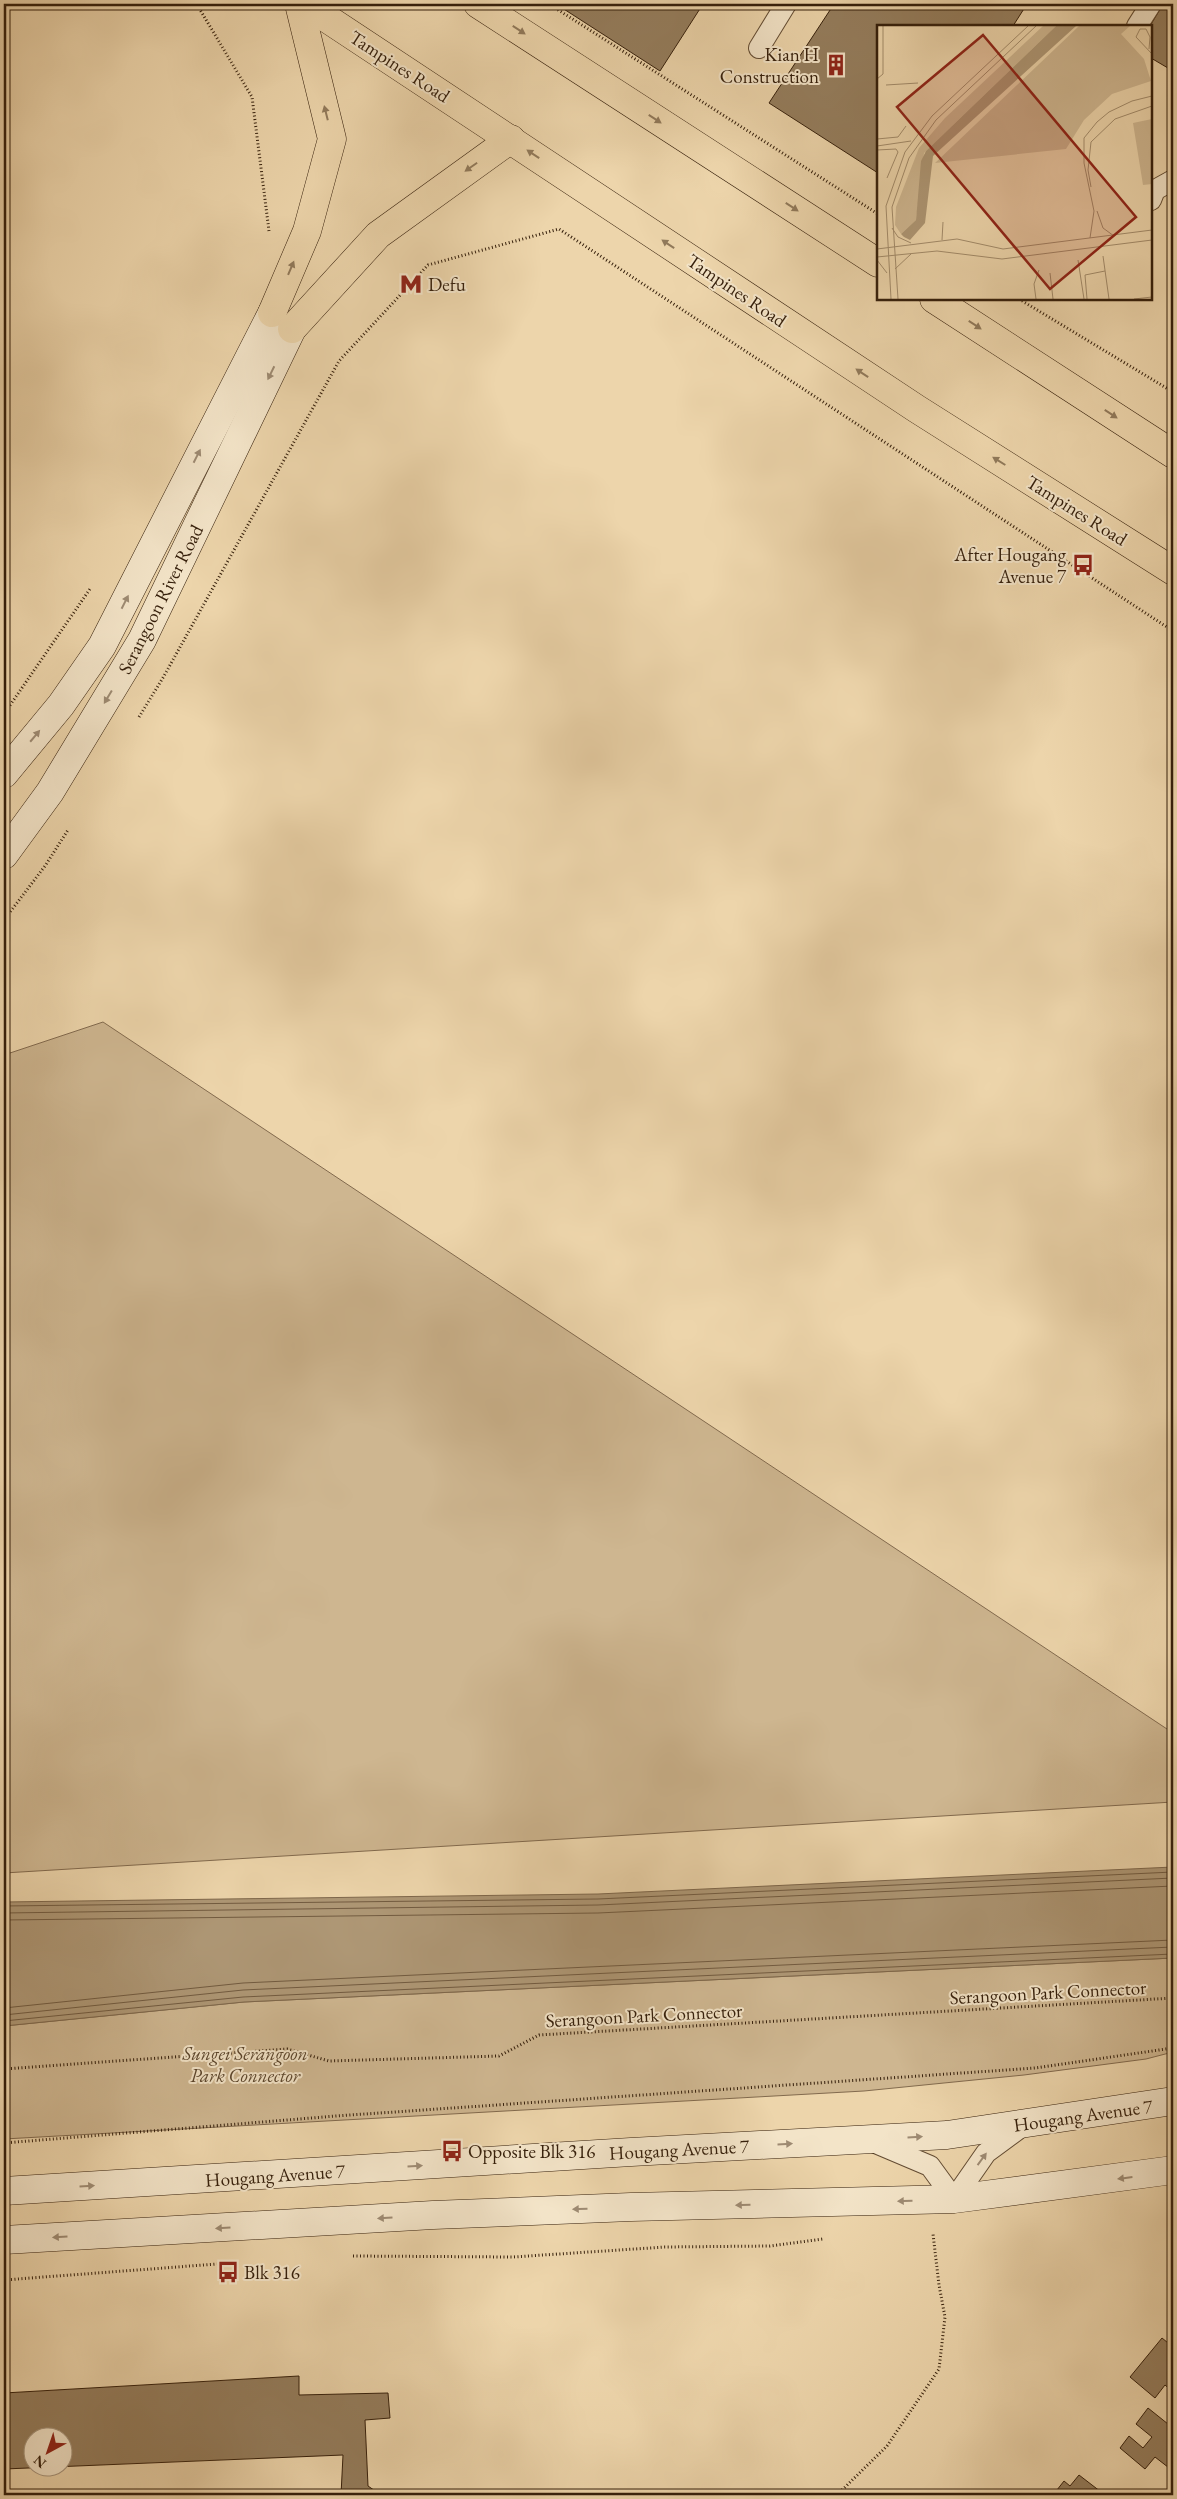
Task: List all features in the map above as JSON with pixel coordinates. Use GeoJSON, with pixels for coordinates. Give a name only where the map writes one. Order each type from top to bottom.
{"type":"FeatureCollection","features":[{"type":"Feature","properties":{"kind":"main road"},"geometry":{"type":"LineString","coordinates":[[282,321],[332,139],[300,4]]}},
{"type":"Feature","properties":{"kind":"main road","name":"Tampines Road"},"geometry":{"type":"LineString","coordinates":[[305,4],[917,409],[1173,571]]}},
{"type":"Feature","properties":{"kind":"main road"},"geometry":{"type":"LineString","coordinates":[[478,4],[877,262]]}},
{"type":"Feature","properties":{"kind":"main road"},"geometry":{"type":"LineString","coordinates":[[282,321],[378,235],[511,139]]}},
{"type":"Feature","properties":{"kind":"main road"},"geometry":{"type":"LineString","coordinates":[[936,300],[1173,454]]}},
{"type":"Feature","properties":{"kind":"main road","name":"Serangoon River Road"},"geometry":{"type":"LineString","coordinates":[[4,774],[61,705],[102,646],[282,321]]}},
{"type":"Feature","properties":{"kind":"main road","name":"Serangoon River Road"},"geometry":{"type":"LineString","coordinates":[[4,855],[50,792],[142,640],[282,321]]}},
{"type":"Feature","properties":{"kind":"main road","name":"Hougang Avenue 7"},"geometry":{"type":"LineString","coordinates":[[4,2191],[631,2152],[947,2135],[1173,2101]]}},
{"type":"Feature","properties":{"kind":"main road"},"geometry":{"type":"LineString","coordinates":[[4,2240],[433,2215],[631,2207],[954,2199],[1173,2170]]}},
{"type":"Feature","properties":{"kind":"lane"},"geometry":{"type":"LineString","coordinates":[[759,48],[786,4]]}},
{"type":"Feature","properties":{"kind":"lane"},"geometry":{"type":"LineString","coordinates":[[1138,25],[1151,4]]}},
{"type":"Feature","properties":{"kind":"lane"},"geometry":{"type":"LineString","coordinates":[[1152,198],[1155,190],[1173,180]]}},
{"type":"Feature","properties":{"kind":"lane"},"geometry":{"type":"LineString","coordinates":[[867,2140],[930,2166],[954,2199],[986,2153],[1028,2123]]}},
{"type":"Feature","properties":{"kind":"path"},"geometry":{"type":"LineString","coordinates":[[193,4],[199,8],[252,97],[270,240]]}},
{"type":"Feature","properties":{"kind":"path"},"geometry":{"type":"LineString","coordinates":[[549,4],[877,213]]}},
{"type":"Feature","properties":{"kind":"path"},"geometry":{"type":"LineString","coordinates":[[164,676],[339,362],[428,265],[559,229],[1173,631]]}},
{"type":"Feature","properties":{"kind":"path"},"geometry":{"type":"LineString","coordinates":[[1021,300],[1173,392]]}},
{"type":"Feature","properties":{"kind":"path"},"geometry":{"type":"LineString","coordinates":[[4,714],[91,588]]}},
{"type":"Feature","properties":{"kind":"path","name":"Serangoon Park Connector"},"geometry":{"type":"LineString","coordinates":[[4,2070],[288,2049],[329,2061],[499,2056],[539,2035],[1173,1998]]}},
{"type":"Feature","properties":{"kind":"path"},"geometry":{"type":"LineString","coordinates":[[4,2143],[336,2116],[1035,2068],[1173,2048]]}},
{"type":"Feature","properties":{"kind":"path"},"geometry":{"type":"LineString","coordinates":[[837,2495],[887,2446],[939,2369],[945,2317],[933,2232]]}},
{"type":"Feature","properties":{"kind":"green space"},"geometry":{"type":"Polygon","coordinates":[[[103,1022],[1173,1733],[1173,1802],[4,1873],[4,1055],[103,1022]]]}},
{"type":"Feature","properties":{"kind":"green space","name":"Sungei Serangoon Park Connector"},"geometry":{"type":"Polygon","coordinates":[[[1173,1958],[1173,2052],[1146,2059],[1024,2075],[864,2091],[4,2139],[4,2026],[244,2002],[1173,1958]]]}},
{"type":"Feature","properties":{"kind":"water"},"geometry":{"type":"Polygon","coordinates":[[[1173,1867],[1173,1958],[244,2002],[4,2026],[4,1902],[598,1894],[1173,1867]]]}},
{"type":"Feature","properties":{"kind":"building"},"geometry":{"type":"Polygon","coordinates":[[[556,4],[703,4],[660,71],[556,4]]]}},
{"type":"Feature","properties":{"kind":"building","name":"Kian H Construction"},"geometry":{"type":"Polygon","coordinates":[[[834,4],[1027,4],[1014,25],[877,25],[877,172],[769,103],[834,4]]]}},
{"type":"Feature","properties":{"kind":"building"},"geometry":{"type":"Polygon","coordinates":[[[1163,4],[1173,4],[1173,71],[1152,59],[1151,25],[1163,4]]]}},
{"type":"Feature","properties":{"kind":"building"},"geometry":{"type":"Polygon","coordinates":[[[1162,2338],[1173,2347],[1173,2392],[1165,2385],[1155,2398],[1130,2377],[1162,2338]]]}},
{"type":"Feature","properties":{"kind":"building"},"geometry":{"type":"Polygon","coordinates":[[[299,2376],[299,2395],[388,2393],[390,2418],[365,2420],[368,2486],[381,2495],[341,2495],[343,2455],[72,2466],[72,2426],[22,2426],[22,2468],[4,2469],[4,2393],[299,2376]]]}},
{"type":"Feature","properties":{"kind":"building"},"geometry":{"type":"Polygon","coordinates":[[[1148,2408],[1168,2424],[1173,2417],[1173,2471],[1155,2457],[1145,2469],[1120,2448],[1129,2436],[1143,2448],[1152,2437],[1136,2424],[1148,2408]]]}},
{"type":"Feature","properties":{"kind":"building"},"geometry":{"type":"Polygon","coordinates":[[[1079,2475],[1105,2495],[1053,2495],[1064,2481],[1070,2486],[1079,2475]]]}},
{"type":"Feature","properties":{"kind":"place","name":"Kian H Construction"},"geometry":{"type":"Point","coordinates":[836,65]}},
{"type":"Feature","properties":{"kind":"place","name":"Defu"},"geometry":{"type":"Point","coordinates":[411,284]}},
{"type":"Feature","properties":{"kind":"place","name":"After Hougang Avenue 7"},"geometry":{"type":"Point","coordinates":[1083,565]}},
{"type":"Feature","properties":{"kind":"place","name":"Opposite Blk 316"},"geometry":{"type":"Point","coordinates":[452,2151]}},
{"type":"Feature","properties":{"kind":"place","name":"Blk 316"},"geometry":{"type":"Point","coordinates":[228,2272]}}]}
